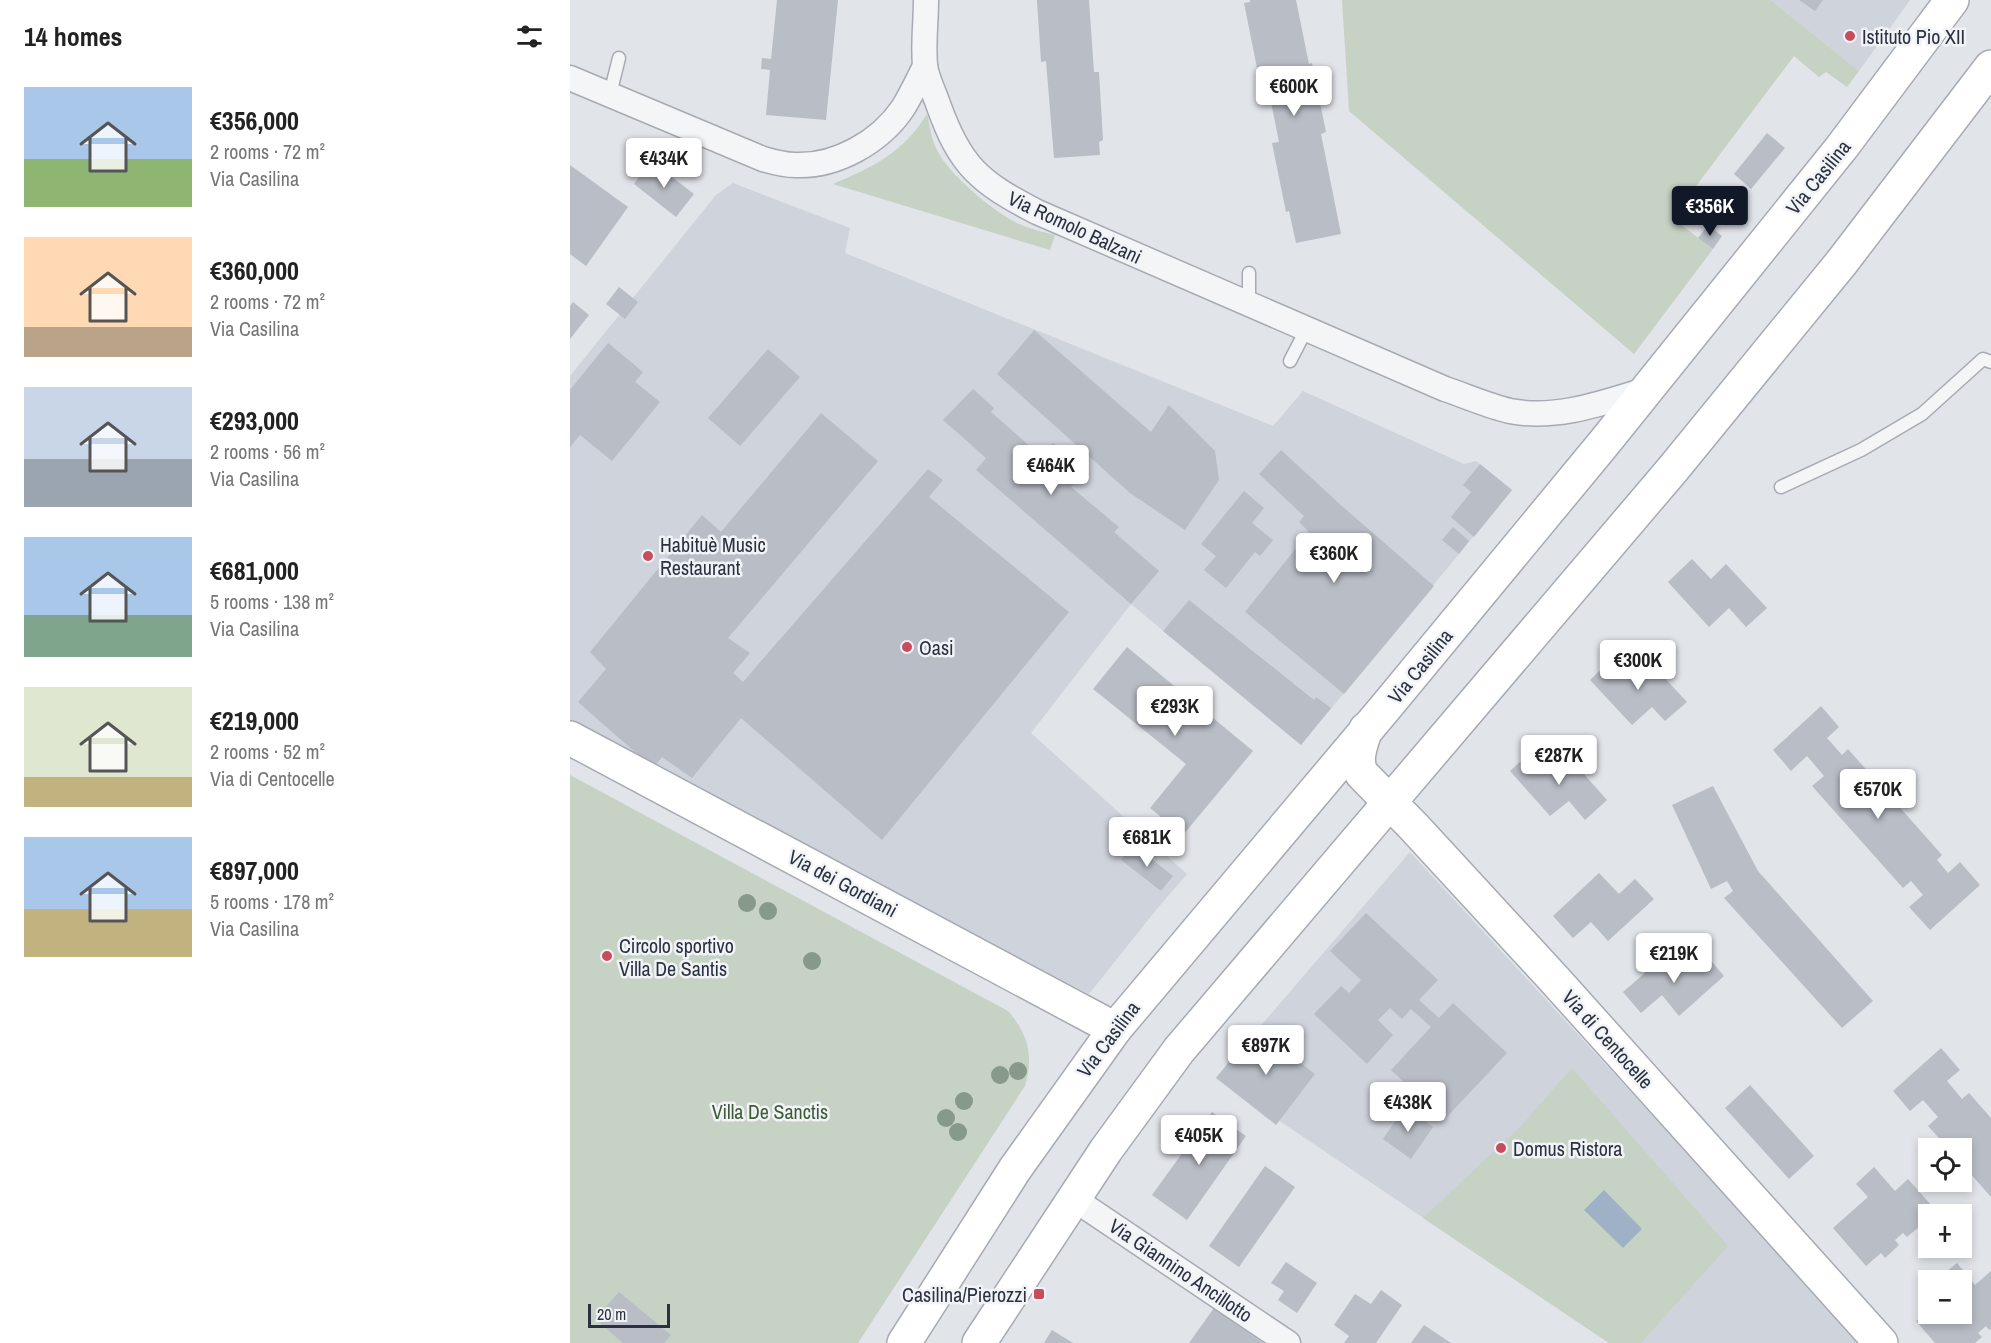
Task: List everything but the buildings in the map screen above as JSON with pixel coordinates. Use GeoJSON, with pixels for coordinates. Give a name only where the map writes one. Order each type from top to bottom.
{"type":"FeatureCollection","features":[{"type":"Feature","properties":{"kind":"main road","name":"Via Casilina"},"geometry":{"type":"LineString","coordinates":[[904,1343],[1015,1169],[1115,1029],[1645,390],[1871,110],[1952,0]]}},
{"type":"Feature","properties":{"kind":"main road"},"geometry":{"type":"LineString","coordinates":[[979,1343],[1106,1150],[1179,1050],[1673,469],[1763,360],[1944,132],[1991,67]]}},
{"type":"Feature","properties":{"kind":"main road","name":"Via di Centocelle"},"geometry":{"type":"LineString","coordinates":[[1366,729],[1360,748],[1359,768],[1368,781],[1562,988],[1881,1343]]}},
{"type":"Feature","properties":{"kind":"main road","name":"Via dei Gordiani"},"geometry":{"type":"LineString","coordinates":[[570,738],[1115,1029]]}},
{"type":"Feature","properties":{"kind":"street"},"geometry":{"type":"LineString","coordinates":[[570,78],[763,159],[805,165],[834,159],[848,154],[879,135],[902,110],[924,66],[926,0]]}},
{"type":"Feature","properties":{"kind":"street","name":"Via Romolo Balzani"},"geometry":{"type":"LineString","coordinates":[[924,66],[953,142],[972,169],[1001,193],[1037,212],[1445,389],[1509,410],[1545,413],[1566,411],[1601,404],[1645,390]]}},
{"type":"Feature","properties":{"kind":"street","name":"Via Giannino Ancillotto"},"geometry":{"type":"LineString","coordinates":[[1074,1199],[1288,1343]]}},
{"type":"Feature","properties":{"kind":"lane"},"geometry":{"type":"LineString","coordinates":[[610,94],[619,58]]}},
{"type":"Feature","properties":{"kind":"lane"},"geometry":{"type":"LineString","coordinates":[[1249,273],[1249,304]]}},
{"type":"Feature","properties":{"kind":"lane"},"geometry":{"type":"LineString","coordinates":[[1290,361],[1306,328]]}},
{"type":"Feature","properties":{"kind":"lane"},"geometry":{"type":"LineString","coordinates":[[1781,488],[1861,450],[1922,414],[1983,359],[1991,362]]}},
{"type":"Feature","properties":{"kind":"shaded area","name":"Istituto Pio XII"},"geometry":{"type":"Polygon","coordinates":[[[1771,0],[1910,0],[1859,71],[1771,0]]]}},
{"type":"Feature","properties":{"kind":"shaded area"},"geometry":{"type":"Polygon","coordinates":[[[733,183],[850,228],[845,253],[1273,426],[1303,391],[1464,464],[1476,461],[1512,490],[1301,745],[1131,604],[1031,733],[1187,874],[1089,994],[570,722],[570,376],[716,195],[733,183]]]}},
{"type":"Feature","properties":{"kind":"shaded area","name":"Domus Ristora"},"geometry":{"type":"Polygon","coordinates":[[[1410,852],[1862,1343],[1609,1343],[1216,1078],[1410,852]]]}},
{"type":"Feature","properties":{"kind":"green space"},"geometry":{"type":"Polygon","coordinates":[[[1342,0],[1771,0],[1859,71],[1847,87],[1826,72],[1819,77],[1794,56],[1672,218],[1713,249],[1634,354],[1349,111],[1342,0]]]}},
{"type":"Feature","properties":{"kind":"green space"},"geometry":{"type":"Polygon","coordinates":[[[927,114],[935,146],[951,170],[973,192],[1009,219],[1055,235],[1050,250],[833,184],[874,165],[897,149],[918,128],[927,114]]]}},
{"type":"Feature","properties":{"kind":"green space","name":"Villa De Sanctis"},"geometry":{"type":"Polygon","coordinates":[[[570,775],[1008,1011],[1025,1037],[1029,1065],[1025,1086],[858,1343],[570,1343],[570,775]]]}},
{"type":"Feature","properties":{"kind":"green space"},"geometry":{"type":"Polygon","coordinates":[[[1572,1068],[1728,1246],[1641,1343],[1609,1343],[1423,1218],[1520,1127],[1572,1068]]]}},
{"type":"Feature","properties":{"kind":"water"},"geometry":{"type":"Polygon","coordinates":[[[1604,1190],[1642,1229],[1623,1248],[1584,1210],[1604,1190]]]}},
{"type":"Feature","properties":{"kind":"place","name":"Istituto Pio XII"},"geometry":{"type":"Point","coordinates":[1850,36]}},
{"type":"Feature","properties":{"kind":"place","name":"Habituè Music Restaurant"},"geometry":{"type":"Point","coordinates":[648,556]}},
{"type":"Feature","properties":{"kind":"place","name":"Oasi"},"geometry":{"type":"Point","coordinates":[907,647]}},
{"type":"Feature","properties":{"kind":"place","name":"Circolo sportivo Villa De Santis"},"geometry":{"type":"Point","coordinates":[607,956]}},
{"type":"Feature","properties":{"kind":"place","name":"Domus Ristora"},"geometry":{"type":"Point","coordinates":[1501,1148]}},
{"type":"Feature","properties":{"kind":"place","name":"Casilina/Pierozzi"},"geometry":{"type":"Point","coordinates":[1039,1294]}}]}
